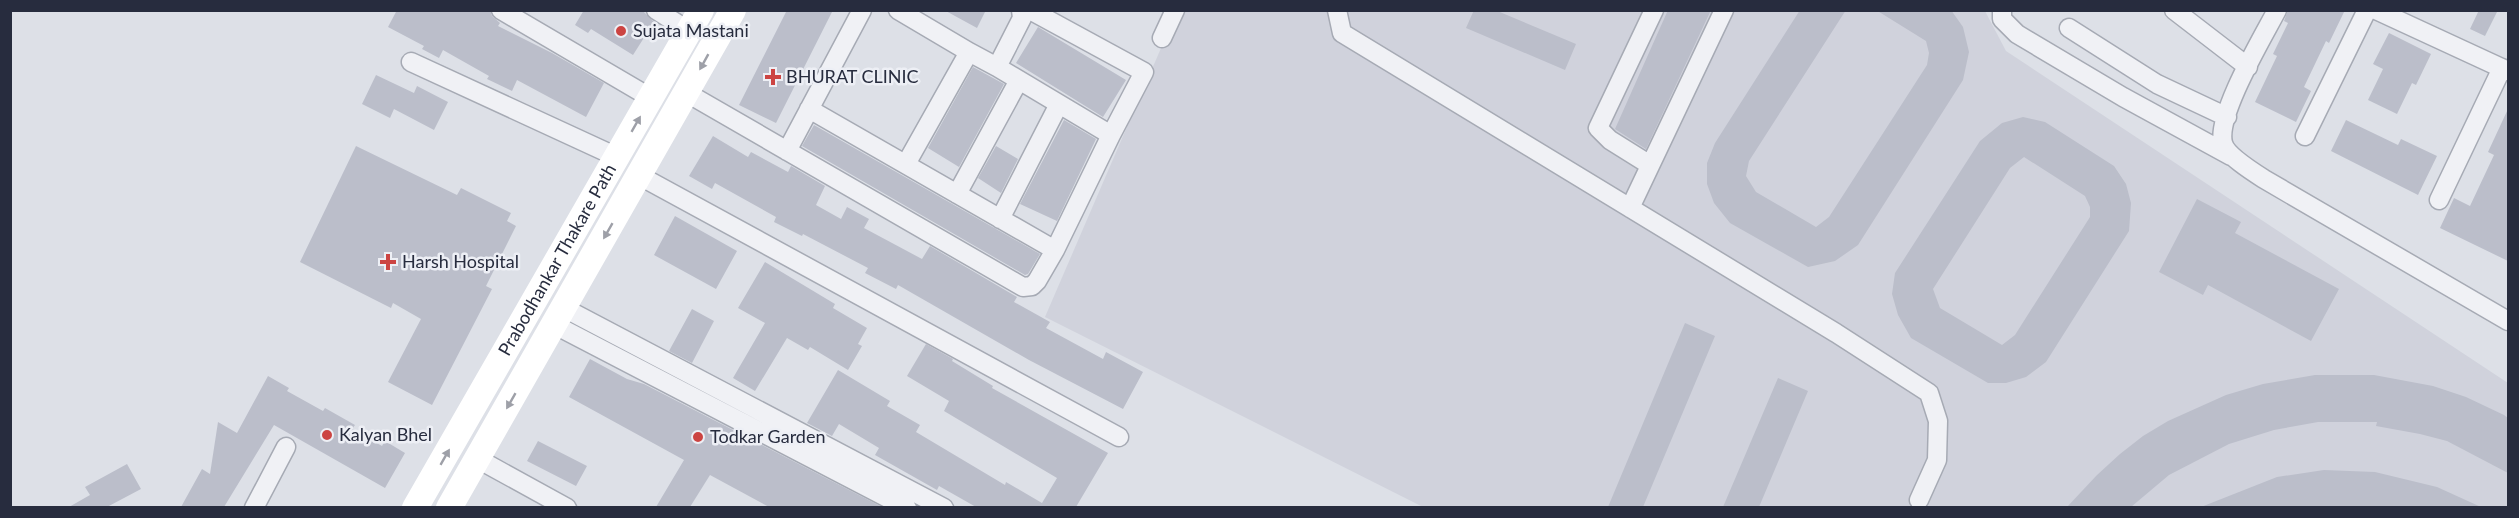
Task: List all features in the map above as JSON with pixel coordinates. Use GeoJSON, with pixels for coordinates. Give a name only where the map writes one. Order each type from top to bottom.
{"type":"FeatureCollection","features":[{"type":"Feature","properties":{"kind":"main road","name":"Prabodhankar Thakare Path"},"geometry":{"type":"LineString","coordinates":[[449,507],[733,10]]}},
{"type":"Feature","properties":{"kind":"main road","name":"Prabodhankar Thakare Path"},"geometry":{"type":"LineString","coordinates":[[415,507],[695,21]]}},
{"type":"Feature","properties":{"kind":"street"},"geometry":{"type":"LineString","coordinates":[[501,10],[651,98]]}},
{"type":"Feature","properties":{"kind":"street"},"geometry":{"type":"LineString","coordinates":[[656,10],[695,21]]}},
{"type":"Feature","properties":{"kind":"street"},"geometry":{"type":"LineString","coordinates":[[787,151],[862,10]]}},
{"type":"Feature","properties":{"kind":"street"},"geometry":{"type":"LineString","coordinates":[[898,10],[1111,135]]}},
{"type":"Feature","properties":{"kind":"street"},"geometry":{"type":"LineString","coordinates":[[997,67],[1023,18],[1021,10]]}},
{"type":"Feature","properties":{"kind":"street"},"geometry":{"type":"LineString","coordinates":[[687,93],[1023,287],[1032,286],[1055,250],[1144,72],[1030,10]]}},
{"type":"Feature","properties":{"kind":"street"},"geometry":{"type":"LineString","coordinates":[[1162,38],[1175,10]]}},
{"type":"Feature","properties":{"kind":"street"},"geometry":{"type":"LineString","coordinates":[[1337,10],[1341,33],[1836,333],[1929,393],[1938,422],[1936,460],[1918,500]]}},
{"type":"Feature","properties":{"kind":"street"},"geometry":{"type":"LineString","coordinates":[[1650,165],[1610,140],[1598,128],[1654,10]]}},
{"type":"Feature","properties":{"kind":"street"},"geometry":{"type":"LineString","coordinates":[[1630,208],[1724,10]]}},
{"type":"Feature","properties":{"kind":"street"},"geometry":{"type":"LineString","coordinates":[[2002,10],[2002,18],[2017,34],[2169,123],[2235,158],[2264,179],[2508,321]]}},
{"type":"Feature","properties":{"kind":"street"},"geometry":{"type":"LineString","coordinates":[[2174,10],[2248,67]]}},
{"type":"Feature","properties":{"kind":"street"},"geometry":{"type":"LineString","coordinates":[[2235,158],[2223,145],[2223,131],[2231,101],[2277,10]]}},
{"type":"Feature","properties":{"kind":"street"},"geometry":{"type":"LineString","coordinates":[[2305,136],[2367,10]]}},
{"type":"Feature","properties":{"kind":"street"},"geometry":{"type":"LineString","coordinates":[[2376,10],[2505,70],[2439,200]]}},
{"type":"Feature","properties":{"kind":"street"},"geometry":{"type":"LineString","coordinates":[[2069,28],[2157,84],[2227,117]]}},
{"type":"Feature","properties":{"kind":"street"},"geometry":{"type":"LineString","coordinates":[[906,164],[969,52]]}},
{"type":"Feature","properties":{"kind":"street"},"geometry":{"type":"LineString","coordinates":[[411,62],[617,157]]}},
{"type":"Feature","properties":{"kind":"street"},"geometry":{"type":"LineString","coordinates":[[957,194],[1019,80]]}},
{"type":"Feature","properties":{"kind":"street"},"geometry":{"type":"LineString","coordinates":[[1000,219],[1059,104]]}},
{"type":"Feature","properties":{"kind":"street"},"geometry":{"type":"LineString","coordinates":[[810,109],[1055,250]]}},
{"type":"Feature","properties":{"kind":"street"},"geometry":{"type":"LineString","coordinates":[[640,176],[1119,437]]}},
{"type":"Feature","properties":{"kind":"street"},"geometry":{"type":"LineString","coordinates":[[560,316],[908,507]]}},
{"type":"Feature","properties":{"kind":"street"},"geometry":{"type":"LineString","coordinates":[[560,316],[944,507]]}},
{"type":"Feature","properties":{"kind":"street"},"geometry":{"type":"LineString","coordinates":[[254,507],[286,447]]}},
{"type":"Feature","properties":{"kind":"street"},"geometry":{"type":"LineString","coordinates":[[478,459],[567,507]]}},
{"type":"Feature","properties":{"kind":"shaded area"},"geometry":{"type":"Polygon","coordinates":[[[1177,11],[1985,11],[2006,51],[2508,383],[2508,507],[1423,507],[1045,317],[1177,11]]]}},
{"type":"Feature","properties":{"kind":"building"},"geometry":{"type":"Polygon","coordinates":[[[397,10],[490,10],[492,16],[500,23],[498,26],[604,83],[586,117],[517,80],[512,91],[487,79],[489,76],[443,50],[439,58],[422,49],[424,46],[388,27],[397,10]]]}},
{"type":"Feature","properties":{"kind":"building","name":"Sujata Mastani"},"geometry":{"type":"Polygon","coordinates":[[[584,10],[642,10],[654,22],[633,55],[591,29],[588,33],[575,25],[584,10]]]}},
{"type":"Feature","properties":{"kind":"building"},"geometry":{"type":"Polygon","coordinates":[[[787,10],[833,10],[776,123],[739,105],[787,10]]]}},
{"type":"Feature","properties":{"kind":"building"},"geometry":{"type":"Polygon","coordinates":[[[944,10],[986,10],[977,28],[944,10]]]}},
{"type":"Feature","properties":{"kind":"building"},"geometry":{"type":"Polygon","coordinates":[[[1474,10],[1495,10],[1576,44],[1565,70],[1466,28],[1474,10]]]}},
{"type":"Feature","properties":{"kind":"building"},"geometry":{"type":"Polygon","coordinates":[[[1668,10],[1711,10],[1646,149],[1615,129],[1668,10]]]}},
{"type":"Feature","properties":{"kind":"building"},"geometry":{"type":"Polygon","coordinates":[[[1800,10],[1846,10],[1749,161],[1746,176],[1756,192],[1816,227],[1829,217],[1927,65],[1929,53],[1926,41],[1876,10],[1951,10],[1963,27],[1969,52],[1963,80],[1858,245],[1835,261],[1808,267],[1730,223],[1714,203],[1707,184],[1707,163],[1715,143],[1800,10]]]}},
{"type":"Feature","properties":{"kind":"building"},"geometry":{"type":"Polygon","coordinates":[[[2288,10],[2345,10],[2329,43],[2326,41],[2304,87],[2311,91],[2296,122],[2255,102],[2277,56],[2273,54],[2288,23],[2284,21],[2288,10]]]}},
{"type":"Feature","properties":{"kind":"building"},"geometry":{"type":"Polygon","coordinates":[[[2479,10],[2498,10],[2485,36],[2470,29],[2479,10]]]}},
{"type":"Feature","properties":{"kind":"building"},"geometry":{"type":"Polygon","coordinates":[[[1038,27],[1126,80],[1103,117],[1016,63],[1038,27]]]}},
{"type":"Feature","properties":{"kind":"building"},"geometry":{"type":"Polygon","coordinates":[[[2389,33],[2431,54],[2416,85],[2412,83],[2397,114],[2368,100],[2383,69],[2373,64],[2389,33]]]}},
{"type":"Feature","properties":{"kind":"building"},"geometry":{"type":"Polygon","coordinates":[[[973,67],[1004,84],[959,167],[928,148],[973,67]]]}},
{"type":"Feature","properties":{"kind":"building"},"geometry":{"type":"Polygon","coordinates":[[[376,75],[414,93],[417,86],[448,102],[434,130],[394,109],[390,118],[362,104],[376,75]]]}},
{"type":"Feature","properties":{"kind":"building"},"geometry":{"type":"Polygon","coordinates":[[[2508,109],[2508,261],[2440,228],[2454,198],[2470,206],[2494,155],[2488,152],[2508,109]]]}},
{"type":"Feature","properties":{"kind":"building"},"geometry":{"type":"Polygon","coordinates":[[[2023,117],[2045,122],[2114,166],[2126,184],[2131,203],[2129,231],[2046,362],[2026,377],[2006,383],[1988,383],[1911,338],[1898,315],[1892,294],[1895,273],[1980,141],[2002,123],[2023,117]],[[2024,157],[2010,168],[1933,289],[1940,308],[2002,345],[2015,335],[2090,217],[2090,207],[2085,196],[2024,157]]]}},
{"type":"Feature","properties":{"kind":"building"},"geometry":{"type":"Polygon","coordinates":[[[1064,120],[1096,139],[1057,221],[1020,204],[1064,120]]]}},
{"type":"Feature","properties":{"kind":"building"},"geometry":{"type":"Polygon","coordinates":[[[2346,120],[2398,145],[2401,139],[2437,156],[2418,195],[2331,151],[2346,120]]]}},
{"type":"Feature","properties":{"kind":"building"},"geometry":{"type":"Polygon","coordinates":[[[814,125],[1040,254],[1028,274],[1025,275],[802,146],[814,125]]]}},
{"type":"Feature","properties":{"kind":"building"},"geometry":{"type":"Polygon","coordinates":[[[713,136],[748,157],[751,152],[788,172],[791,166],[825,186],[816,205],[841,219],[847,207],[869,219],[864,228],[922,259],[930,246],[1017,297],[1014,302],[1050,322],[1046,328],[1103,359],[1106,352],[1143,372],[1123,409],[1029,360],[898,285],[896,289],[865,273],[868,268],[803,234],[802,236],[774,222],[776,217],[715,183],[712,189],[689,176],[713,136]]]}},
{"type":"Feature","properties":{"kind":"building"},"geometry":{"type":"Polygon","coordinates":[[[356,146],[457,195],[461,188],[511,213],[507,221],[516,226],[486,286],[492,289],[432,405],[388,382],[421,319],[393,303],[391,308],[300,262],[356,146]]]}},
{"type":"Feature","properties":{"kind":"building"},"geometry":{"type":"Polygon","coordinates":[[[996,146],[1018,159],[1001,193],[978,178],[996,146]]]}},
{"type":"Feature","properties":{"kind":"building"},"geometry":{"type":"Polygon","coordinates":[[[2197,199],[2241,222],[2235,233],[2339,289],[2311,341],[2208,285],[2203,295],[2159,272],[2197,199]]]}},
{"type":"Feature","properties":{"kind":"building"},"geometry":{"type":"Polygon","coordinates":[[[675,216],[737,251],[716,289],[654,255],[675,216]]]}},
{"type":"Feature","properties":{"kind":"building"},"geometry":{"type":"Polygon","coordinates":[[[765,262],[835,304],[833,308],[867,328],[858,344],[862,346],[848,370],[810,347],[808,350],[787,338],[755,391],[733,378],[765,323],[738,308],[765,262]]]}},
{"type":"Feature","properties":{"kind":"building"},"geometry":{"type":"Polygon","coordinates":[[[692,309],[714,321],[692,363],[669,351],[692,309]]]}},
{"type":"Feature","properties":{"kind":"building"},"geometry":{"type":"Polygon","coordinates":[[[1685,323],[1715,336],[1643,507],[1608,507],[1685,323]]]}},
{"type":"Feature","properties":{"kind":"building"},"geometry":{"type":"Polygon","coordinates":[[[926,344],[953,359],[952,361],[993,386],[992,388],[1108,453],[1076,507],[976,507],[939,486],[937,490],[875,455],[879,448],[839,424],[832,436],[807,423],[838,370],[890,401],[887,406],[920,425],[916,432],[1005,485],[1006,482],[1042,503],[1057,478],[944,411],[949,401],[907,376],[926,344]]]}},
{"type":"Feature","properties":{"kind":"building","name":"Todkar Garden"},"geometry":{"type":"Polygon","coordinates":[[[590,359],[627,379],[644,384],[882,507],[769,507],[710,475],[690,507],[656,507],[684,460],[569,397],[590,359]]]}},
{"type":"Feature","properties":{"kind":"building"},"geometry":{"type":"Polygon","coordinates":[[[2315,375],[2374,375],[2433,386],[2466,397],[2504,415],[2508,418],[2508,473],[2447,441],[2376,426],[2377,422],[2318,422],[2274,430],[2229,444],[2169,475],[2131,507],[2067,507],[2120,454],[2143,436],[2168,421],[2226,395],[2263,384],[2315,375]]]}},
{"type":"Feature","properties":{"kind":"building","name":"Kalyan Bhel"},"geometry":{"type":"Polygon","coordinates":[[[268,376],[289,388],[287,391],[355,425],[352,429],[382,446],[385,441],[405,453],[385,488],[274,425],[224,507],[181,507],[202,469],[210,474],[218,422],[237,433],[268,376]]]}},
{"type":"Feature","properties":{"kind":"building"},"geometry":{"type":"Polygon","coordinates":[[[1778,378],[1808,391],[1759,507],[1723,507],[1778,378]]]}},
{"type":"Feature","properties":{"kind":"building"},"geometry":{"type":"Polygon","coordinates":[[[538,441],[587,466],[576,486],[527,461],[538,441]]]}},
{"type":"Feature","properties":{"kind":"building"},"geometry":{"type":"Polygon","coordinates":[[[127,464],[141,489],[107,507],[69,507],[90,495],[85,487],[127,464]]]}},
{"type":"Feature","properties":{"kind":"building"},"geometry":{"type":"Polygon","coordinates":[[[2324,470],[2375,472],[2437,487],[2481,507],[2201,507],[2277,477],[2324,470]]]}},
{"type":"Feature","properties":{"kind":"place","name":"Sujata Mastani"},"geometry":{"type":"Point","coordinates":[621,31]}},
{"type":"Feature","properties":{"kind":"place","name":"BHURAT CLINIC"},"geometry":{"type":"Point","coordinates":[773,77]}},
{"type":"Feature","properties":{"kind":"place","name":"Harsh Hospital"},"geometry":{"type":"Point","coordinates":[388,262]}},
{"type":"Feature","properties":{"kind":"place","name":"Kalyan Bhel"},"geometry":{"type":"Point","coordinates":[327,435]}},
{"type":"Feature","properties":{"kind":"place","name":"Todkar Garden"},"geometry":{"type":"Point","coordinates":[698,437]}}]}
